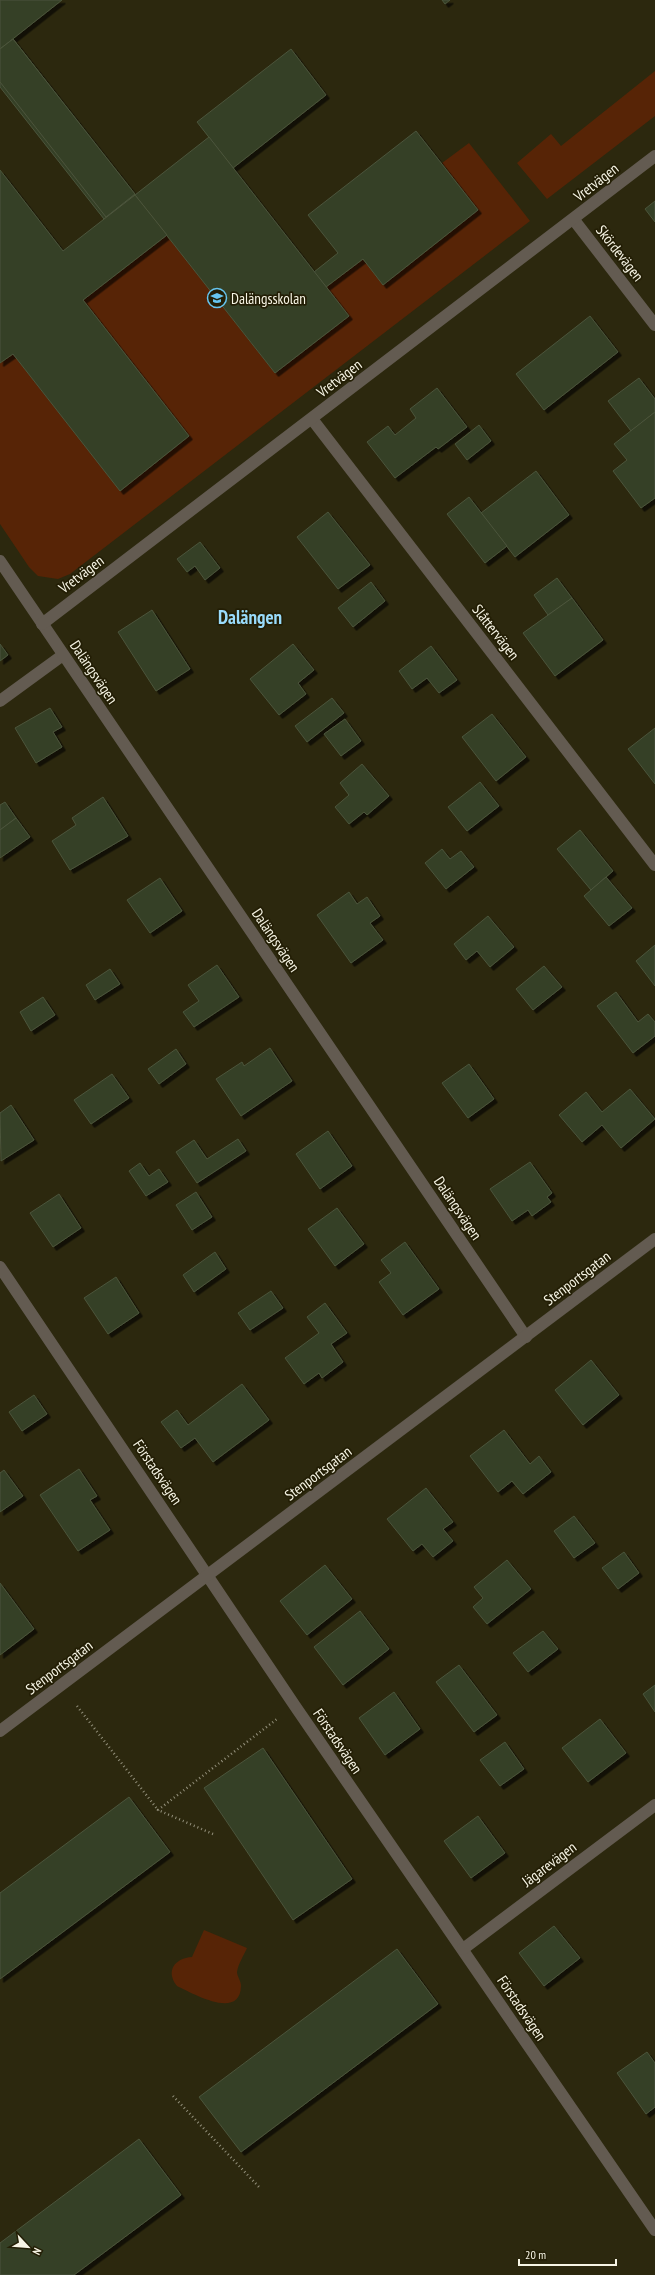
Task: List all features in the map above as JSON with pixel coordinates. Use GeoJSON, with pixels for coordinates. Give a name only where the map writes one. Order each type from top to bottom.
{"type":"FeatureCollection","features":[{"type":"Feature","properties":{"kind":"street","name":"Vretvägen"},"geometry":{"type":"LineString","coordinates":[[42,624],[574,220],[655,156]]}},
{"type":"Feature","properties":{"kind":"street","name":"Skördevägen"},"geometry":{"type":"LineString","coordinates":[[574,220],[655,325]]}},
{"type":"Feature","properties":{"kind":"street","name":"Slåttervägen"},"geometry":{"type":"LineString","coordinates":[[312,419],[655,865]]}},
{"type":"Feature","properties":{"kind":"street","name":"Dalängsvägen"},"geometry":{"type":"LineString","coordinates":[[0,561],[526,1336]]}},
{"type":"Feature","properties":{"kind":"street"},"geometry":{"type":"LineString","coordinates":[[0,701],[63,654]]}},
{"type":"Feature","properties":{"kind":"street","name":"Stenportsgatan"},"geometry":{"type":"LineString","coordinates":[[0,1731],[655,1239]]}},
{"type":"Feature","properties":{"kind":"street","name":"Förstadsvägen"},"geometry":{"type":"LineString","coordinates":[[0,1267],[300,1712],[655,2230]]}},
{"type":"Feature","properties":{"kind":"street","name":"Jägarevägen"},"geometry":{"type":"LineString","coordinates":[[463,1949],[655,1805]]}},
{"type":"Feature","properties":{"kind":"path"},"geometry":{"type":"LineString","coordinates":[[77,1706],[158,1810],[213,1834]]}},
{"type":"Feature","properties":{"kind":"path"},"geometry":{"type":"LineString","coordinates":[[158,1810],[282,1716]]}},
{"type":"Feature","properties":{"kind":"path"},"geometry":{"type":"LineString","coordinates":[[173,2096],[259,2188]]}},
{"type":"Feature","properties":{"kind":"shaded area"},"geometry":{"type":"Polygon","coordinates":[[[655,71],[655,116],[547,199],[517,163],[551,134],[561,146],[655,71]]]}},
{"type":"Feature","properties":{"kind":"shaded area"},"geometry":{"type":"Polygon","coordinates":[[[469,143],[530,221],[70,574],[58,579],[38,576],[29,567],[0,524],[0,363],[13,354],[120,490],[189,436],[83,300],[167,235],[275,373],[349,316],[326,287],[363,259],[383,285],[478,210],[442,163],[469,143]]]}},
{"type":"Feature","properties":{"kind":"shaded area"},"geometry":{"type":"Polygon","coordinates":[[[204,1930],[247,1948],[237,1972],[241,1986],[239,1996],[233,2002],[214,2002],[177,1986],[174,1980],[172,1970],[174,1966],[181,1960],[192,1957],[204,1930]]]}},
{"type":"Feature","properties":{"kind":"building"},"geometry":{"type":"Polygon","coordinates":[[[0,0],[62,0],[0,49],[0,0]]]}},
{"type":"Feature","properties":{"kind":"building"},"geometry":{"type":"Polygon","coordinates":[[[442,0],[450,0],[445,4],[442,0]]]}},
{"type":"Feature","properties":{"kind":"building"},"geometry":{"type":"Polygon","coordinates":[[[13,39],[135,195],[104,219],[0,87],[0,49],[13,39]]]}},
{"type":"Feature","properties":{"kind":"building"},"geometry":{"type":"Polygon","coordinates":[[[13,39],[135,194],[106,217],[0,82],[0,49],[13,39]]]}},
{"type":"Feature","properties":{"kind":"building"},"geometry":{"type":"Polygon","coordinates":[[[291,49],[326,95],[233,168],[197,122],[291,49]]]}},
{"type":"Feature","properties":{"kind":"building"},"geometry":{"type":"Polygon","coordinates":[[[416,131],[478,210],[383,285],[363,259],[326,287],[314,272],[338,253],[308,215],[416,131]]]}},
{"type":"Feature","properties":{"kind":"building"},"geometry":{"type":"Polygon","coordinates":[[[209,137],[349,316],[275,373],[135,195],[209,137]]]}},
{"type":"Feature","properties":{"kind":"building"},"geometry":{"type":"Polygon","coordinates":[[[0,170],[63,251],[135,195],[167,235],[83,300],[189,436],[120,491],[13,354],[0,363],[0,170]]]}},
{"type":"Feature","properties":{"kind":"building"},"geometry":{"type":"Polygon","coordinates":[[[655,201],[655,222],[645,209],[655,201]]]}},
{"type":"Feature","properties":{"kind":"building"},"geometry":{"type":"Polygon","coordinates":[[[590,316],[618,352],[544,410],[516,374],[590,316]]]}},
{"type":"Feature","properties":{"kind":"building"},"geometry":{"type":"Polygon","coordinates":[[[639,378],[655,399],[655,412],[631,431],[608,401],[639,378]]]}},
{"type":"Feature","properties":{"kind":"building"},"geometry":{"type":"Polygon","coordinates":[[[437,388],[467,427],[438,449],[436,447],[395,478],[367,442],[388,426],[395,435],[416,418],[410,409],[437,388]]]}},
{"type":"Feature","properties":{"kind":"building"},"geometry":{"type":"Polygon","coordinates":[[[655,412],[655,498],[641,508],[613,471],[627,460],[614,444],[655,412]]]}},
{"type":"Feature","properties":{"kind":"building"},"geometry":{"type":"Polygon","coordinates":[[[479,425],[491,441],[467,460],[455,444],[479,425]]]}},
{"type":"Feature","properties":{"kind":"building"},"geometry":{"type":"Polygon","coordinates":[[[536,471],[569,515],[515,557],[481,513],[536,471]]]}},
{"type":"Feature","properties":{"kind":"building"},"geometry":{"type":"Polygon","coordinates":[[[469,497],[507,546],[485,563],[447,514],[469,497]]]}},
{"type":"Feature","properties":{"kind":"building"},"geometry":{"type":"Polygon","coordinates":[[[328,512],[370,565],[338,589],[297,537],[328,512]]]}},
{"type":"Feature","properties":{"kind":"building"},"geometry":{"type":"Polygon","coordinates":[[[200,542],[220,568],[205,580],[195,566],[187,572],[177,559],[200,542]]]}},
{"type":"Feature","properties":{"kind":"building"},"geometry":{"type":"Polygon","coordinates":[[[557,578],[572,598],[548,615],[534,595],[557,578]]]}},
{"type":"Feature","properties":{"kind":"building"},"geometry":{"type":"Polygon","coordinates":[[[371,582],[385,601],[353,627],[338,608],[371,582]]]}},
{"type":"Feature","properties":{"kind":"building"},"geometry":{"type":"Polygon","coordinates":[[[572,598],[603,640],[555,676],[523,633],[572,598]]]}},
{"type":"Feature","properties":{"kind":"building"},"geometry":{"type":"Polygon","coordinates":[[[152,610],[190,669],[156,691],[118,632],[152,610]]]}},
{"type":"Feature","properties":{"kind":"building"},"geometry":{"type":"Polygon","coordinates":[[[0,644],[8,655],[0,661],[0,644]]]}},
{"type":"Feature","properties":{"kind":"building"},"geometry":{"type":"Polygon","coordinates":[[[293,644],[314,670],[298,683],[306,694],[279,715],[250,679],[293,644]]]}},
{"type":"Feature","properties":{"kind":"building"},"geometry":{"type":"Polygon","coordinates":[[[431,646],[457,680],[439,693],[427,678],[412,689],[399,671],[431,646]]]}},
{"type":"Feature","properties":{"kind":"building"},"geometry":{"type":"Polygon","coordinates":[[[332,698],[344,713],[307,742],[295,726],[332,698]]]}},
{"type":"Feature","properties":{"kind":"building"},"geometry":{"type":"Polygon","coordinates":[[[50,708],[62,727],[53,732],[62,747],[36,763],[15,728],[50,708]]]}},
{"type":"Feature","properties":{"kind":"building"},"geometry":{"type":"Polygon","coordinates":[[[492,714],[526,757],[496,781],[462,737],[492,714]]]}},
{"type":"Feature","properties":{"kind":"building"},"geometry":{"type":"Polygon","coordinates":[[[345,719],[361,741],[341,756],[324,734],[345,719]]]}},
{"type":"Feature","properties":{"kind":"building"},"geometry":{"type":"Polygon","coordinates":[[[655,728],[655,784],[628,749],[655,728]]]}},
{"type":"Feature","properties":{"kind":"building"},"geometry":{"type":"Polygon","coordinates":[[[362,764],[389,796],[367,815],[364,812],[349,824],[335,807],[349,795],[340,783],[362,764]]]}},
{"type":"Feature","properties":{"kind":"building"},"geometry":{"type":"Polygon","coordinates":[[[480,782],[499,806],[467,831],[448,807],[480,782]]]}},
{"type":"Feature","properties":{"kind":"building"},"geometry":{"type":"Polygon","coordinates":[[[103,797],[128,836],[70,870],[52,841],[76,825],[72,818],[103,797]]]}},
{"type":"Feature","properties":{"kind":"building"},"geometry":{"type":"Polygon","coordinates":[[[5,802],[16,818],[0,830],[0,805],[5,802]]]}},
{"type":"Feature","properties":{"kind":"building"},"geometry":{"type":"Polygon","coordinates":[[[16,818],[30,837],[0,858],[0,830],[16,818]]]}},
{"type":"Feature","properties":{"kind":"building"},"geometry":{"type":"Polygon","coordinates":[[[580,830],[613,871],[591,890],[557,849],[580,830]]]}},
{"type":"Feature","properties":{"kind":"building"},"geometry":{"type":"Polygon","coordinates":[[[442,849],[450,859],[461,851],[474,867],[446,889],[425,863],[442,849]]]}},
{"type":"Feature","properties":{"kind":"building"},"geometry":{"type":"Polygon","coordinates":[[[606,877],[632,908],[609,926],[584,896],[606,877]]]}},
{"type":"Feature","properties":{"kind":"building"},"geometry":{"type":"Polygon","coordinates":[[[160,878],[182,911],[150,933],[127,900],[160,878]]]}},
{"type":"Feature","properties":{"kind":"building"},"geometry":{"type":"Polygon","coordinates":[[[349,892],[357,904],[367,897],[380,916],[370,923],[383,940],[351,963],[317,915],[349,892]]]}},
{"type":"Feature","properties":{"kind":"building"},"geometry":{"type":"Polygon","coordinates":[[[488,916],[514,947],[490,967],[477,951],[466,960],[454,944],[488,916]]]}},
{"type":"Feature","properties":{"kind":"building"},"geometry":{"type":"Polygon","coordinates":[[[655,945],[655,986],[636,961],[655,945]]]}},
{"type":"Feature","properties":{"kind":"building"},"geometry":{"type":"Polygon","coordinates":[[[217,965],[239,997],[194,1027],[183,1012],[199,1001],[188,985],[217,965]]]}},
{"type":"Feature","properties":{"kind":"building"},"geometry":{"type":"Polygon","coordinates":[[[544,966],[562,987],[533,1010],[516,989],[544,966]]]}},
{"type":"Feature","properties":{"kind":"building"},"geometry":{"type":"Polygon","coordinates":[[[110,969],[120,984],[95,1000],[86,985],[110,969]]]}},
{"type":"Feature","properties":{"kind":"building"},"geometry":{"type":"Polygon","coordinates":[[[616,992],[638,1022],[648,1014],[655,1022],[655,1036],[633,1053],[597,1006],[616,992]]]}},
{"type":"Feature","properties":{"kind":"building"},"geometry":{"type":"Polygon","coordinates":[[[43,997],[55,1015],[31,1031],[20,1012],[43,997]]]}},
{"type":"Feature","properties":{"kind":"building"},"geometry":{"type":"Polygon","coordinates":[[[270,1048],[292,1081],[241,1116],[216,1079],[242,1062],[244,1066],[270,1048]]]}},
{"type":"Feature","properties":{"kind":"building"},"geometry":{"type":"Polygon","coordinates":[[[176,1049],[186,1064],[159,1084],[148,1069],[176,1049]]]}},
{"type":"Feature","properties":{"kind":"building"},"geometry":{"type":"Polygon","coordinates":[[[469,1064],[494,1099],[468,1118],[442,1083],[469,1064]]]}},
{"type":"Feature","properties":{"kind":"building"},"geometry":{"type":"Polygon","coordinates":[[[112,1074],[129,1098],[91,1124],[74,1100],[112,1074]]]}},
{"type":"Feature","properties":{"kind":"building"},"geometry":{"type":"Polygon","coordinates":[[[630,1089],[655,1119],[621,1148],[602,1125],[582,1142],[559,1115],[586,1092],[602,1112],[630,1089]]]}},
{"type":"Feature","properties":{"kind":"building"},"geometry":{"type":"Polygon","coordinates":[[[11,1105],[34,1140],[1,1161],[0,1113],[11,1105]]]}},
{"type":"Feature","properties":{"kind":"building"},"geometry":{"type":"Polygon","coordinates":[[[328,1131],[352,1166],[320,1189],[296,1154],[328,1131]]]}},
{"type":"Feature","properties":{"kind":"building"},"geometry":{"type":"Polygon","coordinates":[[[238,1139],[246,1151],[197,1183],[176,1152],[194,1140],[207,1159],[238,1139]]]}},
{"type":"Feature","properties":{"kind":"building"},"geometry":{"type":"Polygon","coordinates":[[[530,1162],[552,1193],[547,1197],[551,1202],[532,1216],[528,1210],[512,1221],[490,1189],[530,1162]]]}},
{"type":"Feature","properties":{"kind":"building"},"geometry":{"type":"Polygon","coordinates":[[[140,1163],[149,1176],[159,1169],[168,1182],[146,1196],[129,1171],[140,1163]]]}},
{"type":"Feature","properties":{"kind":"building"},"geometry":{"type":"Polygon","coordinates":[[[196,1192],[212,1217],[192,1230],[176,1205],[196,1192]]]}},
{"type":"Feature","properties":{"kind":"building"},"geometry":{"type":"Polygon","coordinates":[[[59,1194],[81,1228],[53,1247],[30,1213],[59,1194]]]}},
{"type":"Feature","properties":{"kind":"building"},"geometry":{"type":"Polygon","coordinates":[[[337,1208],[364,1244],[335,1266],[308,1229],[337,1208]]]}},
{"type":"Feature","properties":{"kind":"building"},"geometry":{"type":"Polygon","coordinates":[[[405,1242],[439,1289],[403,1315],[379,1282],[391,1273],[381,1260],[405,1242]]]}},
{"type":"Feature","properties":{"kind":"building"},"geometry":{"type":"Polygon","coordinates":[[[215,1252],[226,1269],[194,1292],[183,1275],[215,1252]]]}},
{"type":"Feature","properties":{"kind":"building"},"geometry":{"type":"Polygon","coordinates":[[[116,1277],[139,1313],[108,1334],[84,1298],[116,1277]]]}},
{"type":"Feature","properties":{"kind":"building"},"geometry":{"type":"Polygon","coordinates":[[[271,1291],[283,1308],[250,1330],[238,1313],[271,1291]]]}},
{"type":"Feature","properties":{"kind":"building"},"geometry":{"type":"Polygon","coordinates":[[[325,1303],[347,1333],[331,1344],[343,1362],[322,1378],[319,1373],[304,1384],[285,1358],[319,1333],[307,1317],[325,1303]]]}},
{"type":"Feature","properties":{"kind":"building"},"geometry":{"type":"Polygon","coordinates":[[[591,1360],[619,1395],[583,1425],[555,1390],[591,1360]]]}},
{"type":"Feature","properties":{"kind":"building"},"geometry":{"type":"Polygon","coordinates":[[[242,1384],[269,1420],[213,1462],[195,1438],[181,1448],[161,1422],[177,1410],[188,1425],[242,1384]]]}},
{"type":"Feature","properties":{"kind":"building"},"geometry":{"type":"Polygon","coordinates":[[[34,1395],[47,1414],[22,1431],[9,1412],[34,1395]]]}},
{"type":"Feature","properties":{"kind":"building"},"geometry":{"type":"Polygon","coordinates":[[[504,1430],[530,1464],[539,1456],[551,1472],[523,1494],[512,1481],[498,1492],[470,1456],[504,1430]]]}},
{"type":"Feature","properties":{"kind":"building"},"geometry":{"type":"Polygon","coordinates":[[[79,1469],[97,1496],[90,1500],[110,1530],[78,1551],[40,1495],[79,1469]]]}},
{"type":"Feature","properties":{"kind":"building"},"geometry":{"type":"Polygon","coordinates":[[[4,1470],[23,1496],[0,1512],[0,1473],[4,1470]]]}},
{"type":"Feature","properties":{"kind":"building"},"geometry":{"type":"Polygon","coordinates":[[[426,1488],[453,1522],[443,1529],[453,1541],[433,1557],[422,1544],[413,1551],[387,1519],[426,1488]]]}},
{"type":"Feature","properties":{"kind":"building"},"geometry":{"type":"Polygon","coordinates":[[[574,1516],[595,1543],[574,1558],[554,1531],[574,1516]]]}},
{"type":"Feature","properties":{"kind":"building"},"geometry":{"type":"Polygon","coordinates":[[[624,1552],[639,1573],[618,1589],[602,1568],[624,1552]]]}},
{"type":"Feature","properties":{"kind":"building"},"geometry":{"type":"Polygon","coordinates":[[[507,1560],[531,1589],[487,1624],[473,1607],[483,1598],[474,1587],[507,1560]]]}},
{"type":"Feature","properties":{"kind":"building"},"geometry":{"type":"Polygon","coordinates":[[[325,1565],[352,1599],[307,1635],[280,1601],[325,1565]]]}},
{"type":"Feature","properties":{"kind":"building"},"geometry":{"type":"Polygon","coordinates":[[[0,1583],[34,1629],[0,1655],[0,1583]]]}},
{"type":"Feature","properties":{"kind":"building"},"geometry":{"type":"Polygon","coordinates":[[[360,1611],[389,1649],[343,1685],[314,1647],[360,1611]]]}},
{"type":"Feature","properties":{"kind":"building"},"geometry":{"type":"Polygon","coordinates":[[[543,1631],[558,1649],[528,1672],[513,1653],[543,1631]]]}},
{"type":"Feature","properties":{"kind":"building"},"geometry":{"type":"Polygon","coordinates":[[[459,1665],[497,1715],[474,1732],[436,1682],[459,1665]]]}},
{"type":"Feature","properties":{"kind":"building"},"geometry":{"type":"Polygon","coordinates":[[[655,1685],[655,1712],[643,1694],[655,1685]]]}},
{"type":"Feature","properties":{"kind":"building"},"geometry":{"type":"Polygon","coordinates":[[[394,1692],[420,1729],[385,1755],[359,1718],[394,1692]]]}},
{"type":"Feature","properties":{"kind":"building"},"geometry":{"type":"Polygon","coordinates":[[[600,1719],[626,1753],[588,1782],[562,1748],[600,1719]]]}},
{"type":"Feature","properties":{"kind":"building"},"geometry":{"type":"Polygon","coordinates":[[[505,1742],[524,1769],[500,1786],[480,1760],[505,1742]]]}},
{"type":"Feature","properties":{"kind":"building"},"geometry":{"type":"Polygon","coordinates":[[[263,1748],[352,1879],[293,1920],[204,1788],[263,1748]]]}},
{"type":"Feature","properties":{"kind":"building"},"geometry":{"type":"Polygon","coordinates":[[[129,1797],[170,1852],[0,1979],[0,1893],[129,1797]]]}},
{"type":"Feature","properties":{"kind":"building"},"geometry":{"type":"Polygon","coordinates":[[[478,1816],[505,1853],[471,1878],[444,1841],[478,1816]]]}},
{"type":"Feature","properties":{"kind":"building"},"geometry":{"type":"Polygon","coordinates":[[[554,1926],[580,1958],[544,1986],[519,1953],[554,1926]]]}},
{"type":"Feature","properties":{"kind":"building"},"geometry":{"type":"Polygon","coordinates":[[[397,1949],[438,2004],[241,2152],[199,2097],[397,1949]]]}},
{"type":"Feature","properties":{"kind":"building"},"geometry":{"type":"Polygon","coordinates":[[[647,2052],[655,2063],[655,2107],[646,2114],[617,2073],[647,2052]]]}},
{"type":"Feature","properties":{"kind":"building"},"geometry":{"type":"Polygon","coordinates":[[[139,2139],[181,2195],[74,2275],[0,2275],[0,2243],[139,2139]]]}},
{"type":"Feature","properties":{"kind":"place","name":"Dalängsskolan"},"geometry":{"type":"Point","coordinates":[217,298]}},
{"type":"Feature","properties":{"kind":"district","name":"Dalängen"},"geometry":{"type":"Point","coordinates":[250,617]}}]}
